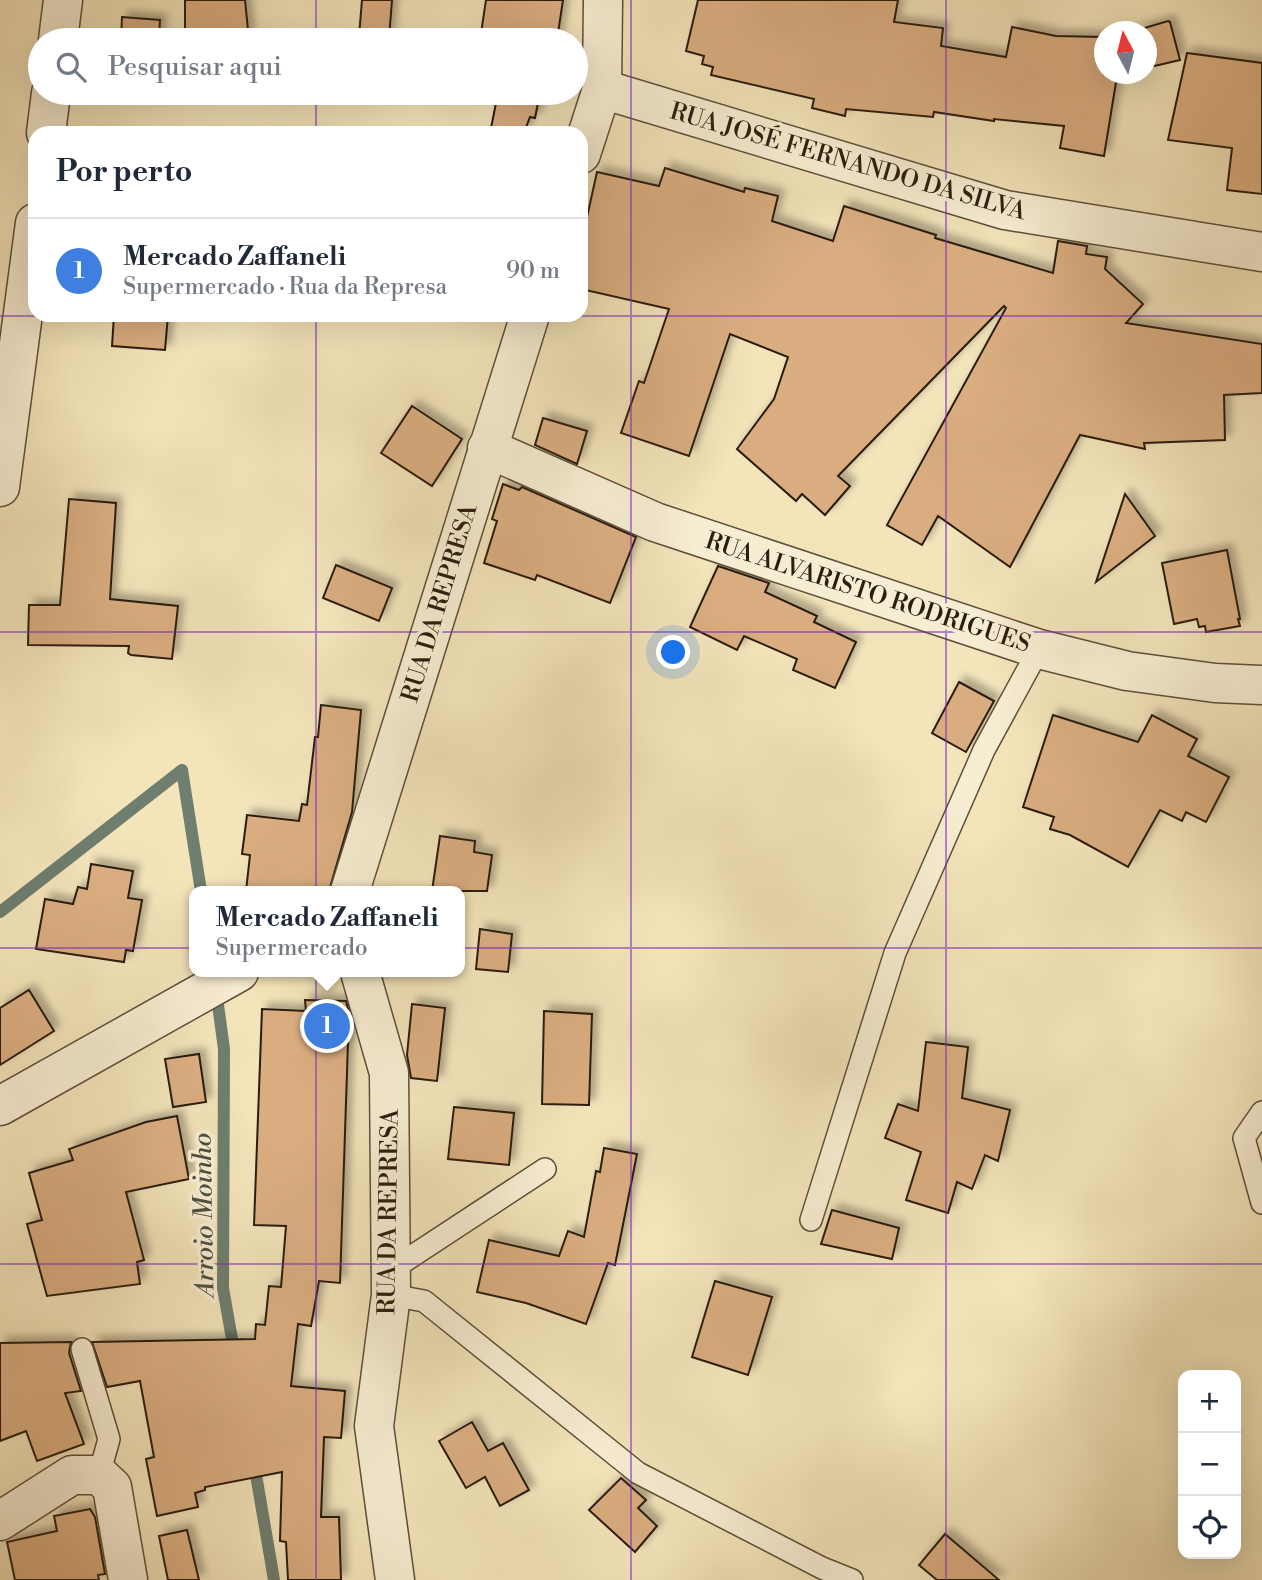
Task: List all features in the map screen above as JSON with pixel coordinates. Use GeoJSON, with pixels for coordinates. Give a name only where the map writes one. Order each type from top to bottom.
{"type":"FeatureCollection","features":[{"type":"Feature","properties":{"kind":"street"},"geometry":{"type":"LineString","coordinates":[[60,28],[63,0]]}},
{"type":"Feature","properties":{"kind":"street"},"geometry":{"type":"LineString","coordinates":[[588,132],[602,89],[603,0]]}},
{"type":"Feature","properties":{"kind":"street","name":"RUA JOSÉ FERNANDO DA SILVA"},"geometry":{"type":"LineString","coordinates":[[602,89],[1005,210],[1262,252]]}},
{"type":"Feature","properties":{"kind":"street"},"geometry":{"type":"LineString","coordinates":[[47,126],[50,105]]}},
{"type":"Feature","properties":{"kind":"street"},"geometry":{"type":"LineString","coordinates":[[0,487],[9,356],[28,259]]}},
{"type":"Feature","properties":{"kind":"street","name":"RUA DA REPRESA"},"geometry":{"type":"LineString","coordinates":[[352,886],[528,322]]}},
{"type":"Feature","properties":{"kind":"street","name":"RUA ALVARISTO RODRIGUES"},"geometry":{"type":"LineString","coordinates":[[487,448],[655,522],[1039,649],[1127,671],[1214,683],[1262,685]]}},
{"type":"Feature","properties":{"kind":"street"},"geometry":{"type":"LineString","coordinates":[[0,1106],[230,977]]}},
{"type":"Feature","properties":{"kind":"street","name":"RUA DA REPRESA"},"geometry":{"type":"LineString","coordinates":[[361,977],[389,1073],[391,1283],[374,1426],[395,1580]]}},
{"type":"Feature","properties":{"kind":"street"},"geometry":{"type":"LineString","coordinates":[[0,1521],[86,1475],[112,1487],[128,1580]]}},
{"type":"Feature","properties":{"kind":"lane"},"geometry":{"type":"LineString","coordinates":[[811,1220],[895,953],[984,750],[1039,649]]}},
{"type":"Feature","properties":{"kind":"lane"},"geometry":{"type":"LineString","coordinates":[[1262,1112],[1244,1138],[1262,1203]]}},
{"type":"Feature","properties":{"kind":"lane"},"geometry":{"type":"LineString","coordinates":[[545,1169],[391,1283],[424,1301],[638,1473],[822,1568],[852,1580]]}},
{"type":"Feature","properties":{"kind":"lane"},"geometry":{"type":"LineString","coordinates":[[82,1349],[109,1439],[86,1475]]}},
{"type":"Feature","properties":{"kind":"building"},"geometry":{"type":"Polygon","coordinates":[[[185,0],[245,0],[248,28],[185,28],[185,0]]]}},
{"type":"Feature","properties":{"kind":"building"},"geometry":{"type":"Polygon","coordinates":[[[362,0],[392,0],[390,28],[360,28],[362,0]]]}},
{"type":"Feature","properties":{"kind":"building"},"geometry":{"type":"Polygon","coordinates":[[[486,0],[563,0],[559,28],[482,28],[486,0]]]}},
{"type":"Feature","properties":{"kind":"building"},"geometry":{"type":"Polygon","coordinates":[[[698,0],[898,0],[894,22],[943,28],[941,46],[1006,57],[1012,27],[1056,36],[1094,37],[1094,84],[1116,84],[1104,156],[1060,148],[1064,126],[994,121],[934,112],[933,117],[846,109],[845,116],[812,108],[814,99],[711,75],[713,67],[702,64],[704,56],[686,51],[698,0]]]}},
{"type":"Feature","properties":{"kind":"building"},"geometry":{"type":"Polygon","coordinates":[[[122,17],[160,20],[160,28],[122,28],[122,17]]]}},
{"type":"Feature","properties":{"kind":"building"},"geometry":{"type":"Polygon","coordinates":[[[1170,22],[1180,60],[1157,65],[1157,24],[1170,22]]]}},
{"type":"Feature","properties":{"kind":"building"},"geometry":{"type":"Polygon","coordinates":[[[1187,53],[1262,63],[1262,194],[1227,190],[1232,148],[1168,140],[1187,53]]]}},
{"type":"Feature","properties":{"kind":"building"},"geometry":{"type":"Polygon","coordinates":[[[496,105],[538,105],[535,118],[530,117],[527,126],[491,126],[496,105]]]}},
{"type":"Feature","properties":{"kind":"building"},"geometry":{"type":"Polygon","coordinates":[[[665,168],[744,192],[745,188],[778,196],[772,221],[833,241],[844,206],[936,235],[935,238],[1053,273],[1058,241],[1087,246],[1086,254],[1107,257],[1105,269],[1143,304],[1126,323],[1262,344],[1262,393],[1224,395],[1225,440],[1144,443],[1145,449],[1080,435],[1010,567],[938,516],[922,545],[887,525],[1006,308],[1004,306],[838,476],[850,486],[825,515],[802,494],[796,501],[737,449],[774,399],[788,357],[730,334],[689,456],[621,433],[639,381],[644,383],[669,309],[588,291],[588,212],[597,172],[659,186],[665,168]]]}},
{"type":"Feature","properties":{"kind":"building"},"geometry":{"type":"Polygon","coordinates":[[[114,322],[167,322],[165,350],[112,346],[114,322]]]}},
{"type":"Feature","properties":{"kind":"building"},"geometry":{"type":"Polygon","coordinates":[[[412,406],[462,439],[432,486],[381,453],[412,406]]]}},
{"type":"Feature","properties":{"kind":"building"},"geometry":{"type":"Polygon","coordinates":[[[543,418],[587,431],[577,464],[535,445],[543,418]]]}},
{"type":"Feature","properties":{"kind":"building"},"geometry":{"type":"Polygon","coordinates":[[[503,484],[519,490],[522,487],[636,537],[610,603],[537,575],[535,580],[484,563],[497,521],[492,519],[503,484]]]}},
{"type":"Feature","properties":{"kind":"building"},"geometry":{"type":"Polygon","coordinates":[[[1125,494],[1155,536],[1096,582],[1125,494]]]}},
{"type":"Feature","properties":{"kind":"building"},"geometry":{"type":"Polygon","coordinates":[[[69,499],[116,503],[110,599],[178,606],[172,659],[131,655],[128,653],[129,646],[28,645],[29,605],[60,605],[69,499]]]}},
{"type":"Feature","properties":{"kind":"building"},"geometry":{"type":"Polygon","coordinates":[[[1227,550],[1240,626],[1206,632],[1205,626],[1199,627],[1197,619],[1174,624],[1162,563],[1227,550]]]}},
{"type":"Feature","properties":{"kind":"building"},"geometry":{"type":"Polygon","coordinates":[[[336,565],[392,588],[379,621],[323,598],[336,565]]]}},
{"type":"Feature","properties":{"kind":"building"},"geometry":{"type":"Polygon","coordinates":[[[718,566],[769,583],[765,592],[817,616],[814,622],[856,642],[835,688],[793,670],[797,659],[744,636],[737,650],[690,627],[718,566]]]}},
{"type":"Feature","properties":{"kind":"building"},"geometry":{"type":"Polygon","coordinates":[[[959,682],[994,701],[966,752],[932,733],[959,682]]]}},
{"type":"Feature","properties":{"kind":"building"},"geometry":{"type":"Polygon","coordinates":[[[321,705],[361,710],[352,812],[330,886],[247,886],[250,855],[242,854],[247,815],[299,821],[302,804],[307,805],[315,737],[318,737],[321,705]]]}},
{"type":"Feature","properties":{"kind":"building"},"geometry":{"type":"Polygon","coordinates":[[[1053,715],[1138,742],[1152,715],[1197,739],[1188,756],[1229,777],[1206,822],[1186,812],[1182,821],[1160,810],[1128,867],[1070,835],[1050,829],[1054,817],[1023,807],[1053,715]]]}},
{"type":"Feature","properties":{"kind":"building"},"geometry":{"type":"Polygon","coordinates":[[[440,836],[475,841],[474,852],[492,855],[487,891],[465,891],[465,886],[433,886],[440,836]]]}},
{"type":"Feature","properties":{"kind":"building"},"geometry":{"type":"Polygon","coordinates":[[[91,864],[133,871],[128,898],[142,900],[133,951],[126,950],[124,962],[36,949],[45,899],[73,904],[78,887],[87,889],[91,864]]]}},
{"type":"Feature","properties":{"kind":"building"},"geometry":{"type":"Polygon","coordinates":[[[480,929],[512,934],[508,972],[476,969],[480,929]]]}},
{"type":"Feature","properties":{"kind":"building"},"geometry":{"type":"Polygon","coordinates":[[[29,990],[54,1031],[0,1065],[0,1008],[29,990]]]}},
{"type":"Feature","properties":{"kind":"building"},"geometry":{"type":"Polygon","coordinates":[[[305,1000],[346,1001],[349,1012],[340,1283],[319,1281],[311,1326],[298,1324],[291,1386],[345,1391],[341,1438],[324,1437],[321,1517],[339,1517],[341,1580],[288,1580],[286,1542],[280,1541],[282,1472],[205,1487],[205,1490],[195,1493],[198,1507],[157,1516],[146,1459],[154,1457],[140,1381],[107,1387],[92,1342],[255,1339],[256,1324],[265,1325],[269,1286],[281,1287],[286,1226],[254,1225],[262,1009],[306,1011],[305,1000]]]}},
{"type":"Feature","properties":{"kind":"building"},"geometry":{"type":"Polygon","coordinates":[[[412,1004],[445,1008],[437,1081],[411,1078],[407,1055],[412,1004]]]}},
{"type":"Feature","properties":{"kind":"building"},"geometry":{"type":"Polygon","coordinates":[[[544,1011],[592,1014],[589,1105],[542,1104],[544,1011]]]}},
{"type":"Feature","properties":{"kind":"building"},"geometry":{"type":"Polygon","coordinates":[[[926,1042],[968,1047],[962,1098],[1010,1110],[998,1161],[985,1155],[972,1189],[957,1182],[948,1213],[906,1200],[921,1152],[885,1138],[898,1104],[918,1111],[926,1042]]]}},
{"type":"Feature","properties":{"kind":"building"},"geometry":{"type":"Polygon","coordinates":[[[199,1054],[206,1102],[173,1107],[165,1059],[199,1054]]]}},
{"type":"Feature","properties":{"kind":"building"},"geometry":{"type":"Polygon","coordinates":[[[454,1107],[514,1113],[509,1165],[448,1159],[454,1107]]]}},
{"type":"Feature","properties":{"kind":"building"},"geometry":{"type":"Polygon","coordinates":[[[177,1116],[189,1179],[126,1192],[144,1260],[137,1262],[140,1284],[47,1296],[27,1224],[42,1220],[29,1173],[73,1160],[69,1149],[146,1122],[177,1116]]]}},
{"type":"Feature","properties":{"kind":"building"},"geometry":{"type":"Polygon","coordinates":[[[604,1148],[637,1154],[615,1265],[608,1263],[586,1324],[526,1303],[477,1292],[489,1240],[559,1256],[568,1231],[584,1237],[596,1171],[600,1172],[604,1148]]]}},
{"type":"Feature","properties":{"kind":"building"},"geometry":{"type":"Polygon","coordinates":[[[832,1210],[899,1228],[892,1259],[821,1244],[832,1210]]]}},
{"type":"Feature","properties":{"kind":"building"},"geometry":{"type":"Polygon","coordinates":[[[715,1281],[772,1297],[748,1375],[692,1357],[715,1281]]]}},
{"type":"Feature","properties":{"kind":"building"},"geometry":{"type":"Polygon","coordinates":[[[71,1342],[69,1353],[81,1391],[65,1393],[84,1444],[37,1461],[26,1431],[0,1441],[0,1343],[71,1342]]]}},
{"type":"Feature","properties":{"kind":"building"},"geometry":{"type":"Polygon","coordinates":[[[472,1422],[488,1451],[503,1443],[529,1490],[500,1506],[485,1477],[466,1488],[439,1441],[472,1422]]]}},
{"type":"Feature","properties":{"kind":"building"},"geometry":{"type":"Polygon","coordinates":[[[621,1478],[646,1500],[638,1508],[657,1526],[635,1552],[589,1510],[621,1478]]]}},
{"type":"Feature","properties":{"kind":"building"},"geometry":{"type":"Polygon","coordinates":[[[90,1509],[95,1517],[105,1574],[98,1575],[99,1580],[15,1580],[7,1542],[57,1531],[54,1516],[90,1509]]]}},
{"type":"Feature","properties":{"kind":"building"},"geometry":{"type":"Polygon","coordinates":[[[187,1530],[199,1580],[168,1580],[159,1536],[187,1530]]]}},
{"type":"Feature","properties":{"kind":"building"},"geometry":{"type":"Polygon","coordinates":[[[945,1534],[999,1580],[937,1580],[919,1565],[945,1534]]]}},
{"type":"Feature","properties":{"kind":"waterway"},"geometry":{"type":"LineString","coordinates":[[0,912],[182,770],[200,886]]}},
{"type":"Feature","properties":{"kind":"waterway","name":"Arroio Moinho"},"geometry":{"type":"LineString","coordinates":[[216,990],[224,1049],[223,1288],[235,1356]]}},
{"type":"Feature","properties":{"kind":"waterway","name":"Arroio Moinho"},"geometry":{"type":"LineString","coordinates":[[254,1463],[274,1580]]}},
{"type":"Feature","properties":{"kind":"place","name":"Mercado Zaffaneli"},"geometry":{"type":"Point","coordinates":[327,1026]}}]}
